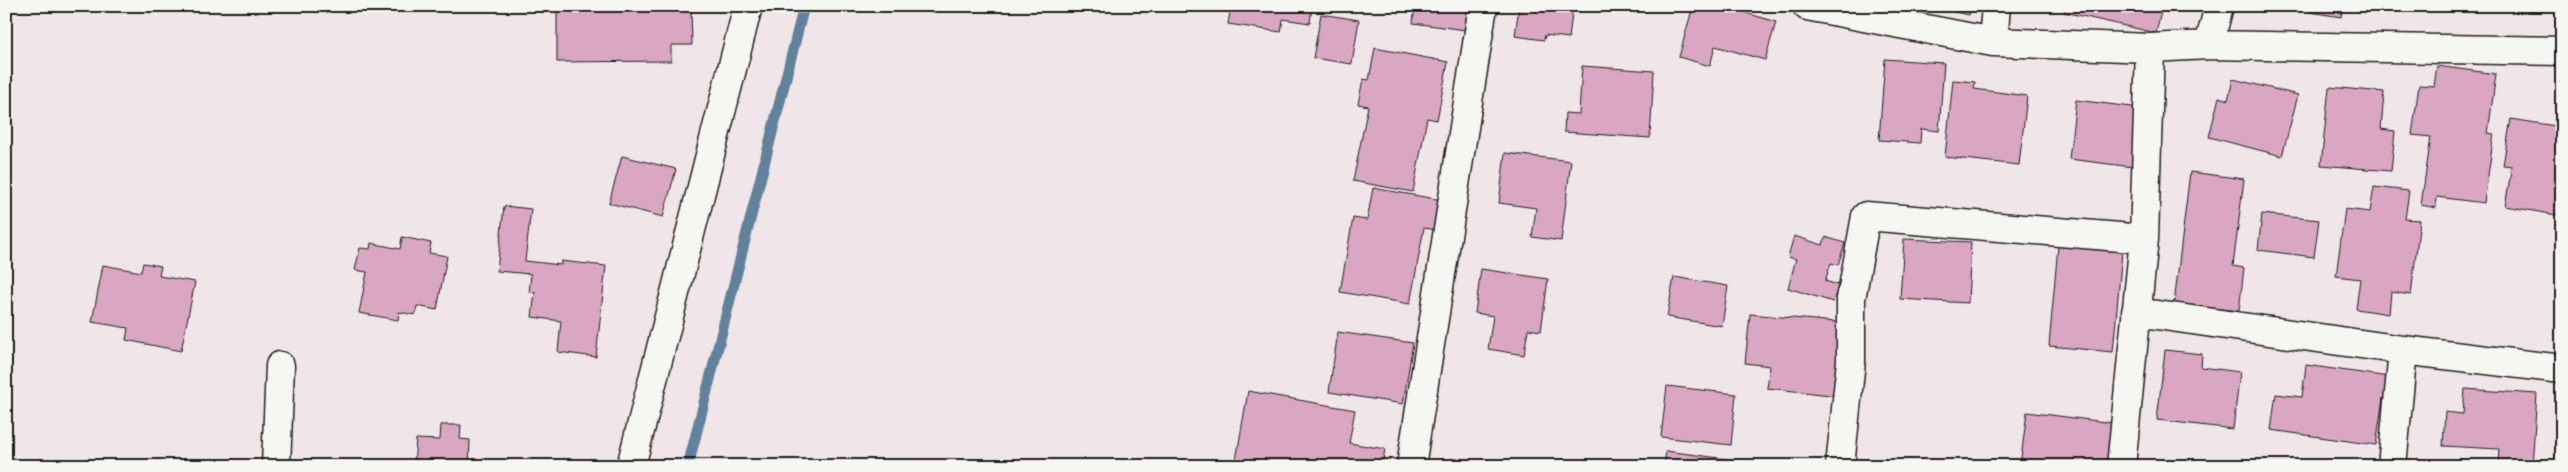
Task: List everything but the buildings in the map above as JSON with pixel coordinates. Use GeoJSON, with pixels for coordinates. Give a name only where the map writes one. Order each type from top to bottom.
{"type":"FeatureCollection","features":[{"type":"Feature","properties":{"kind":"street"},"geometry":{"type":"LineString","coordinates":[[631,466],[748,6]]}},
{"type":"Feature","properties":{"kind":"street"},"geometry":{"type":"LineString","coordinates":[[1411,466],[1484,6]]}},
{"type":"Feature","properties":{"kind":"street"},"geometry":{"type":"LineString","coordinates":[[1807,6],[1992,42],[2150,48],[2209,45],[2562,51]]}},
{"type":"Feature","properties":{"kind":"street"},"geometry":{"type":"LineString","coordinates":[[1992,42],[1996,6]]}},
{"type":"Feature","properties":{"kind":"street"},"geometry":{"type":"LineString","coordinates":[[2209,45],[2218,6]]}},
{"type":"Feature","properties":{"kind":"street"},"geometry":{"type":"LineString","coordinates":[[2121,466],[2144,238],[2150,48]]}},
{"type":"Feature","properties":{"kind":"street"},"geometry":{"type":"LineString","coordinates":[[1840,466],[1850,361],[1850,299],[1866,216],[2144,238]]}},
{"type":"Feature","properties":{"kind":"street"},"geometry":{"type":"LineString","coordinates":[[2136,312],[2403,350],[2562,369]]}},
{"type":"Feature","properties":{"kind":"street"},"geometry":{"type":"LineString","coordinates":[[2392,466],[2403,350]]}},
{"type":"Feature","properties":{"kind":"street"},"geometry":{"type":"LineString","coordinates":[[276,466],[280,366]]}},
{"type":"Feature","properties":{"kind":"waterway"},"geometry":{"type":"LineString","coordinates":[[688,466],[804,6]]}}]}
